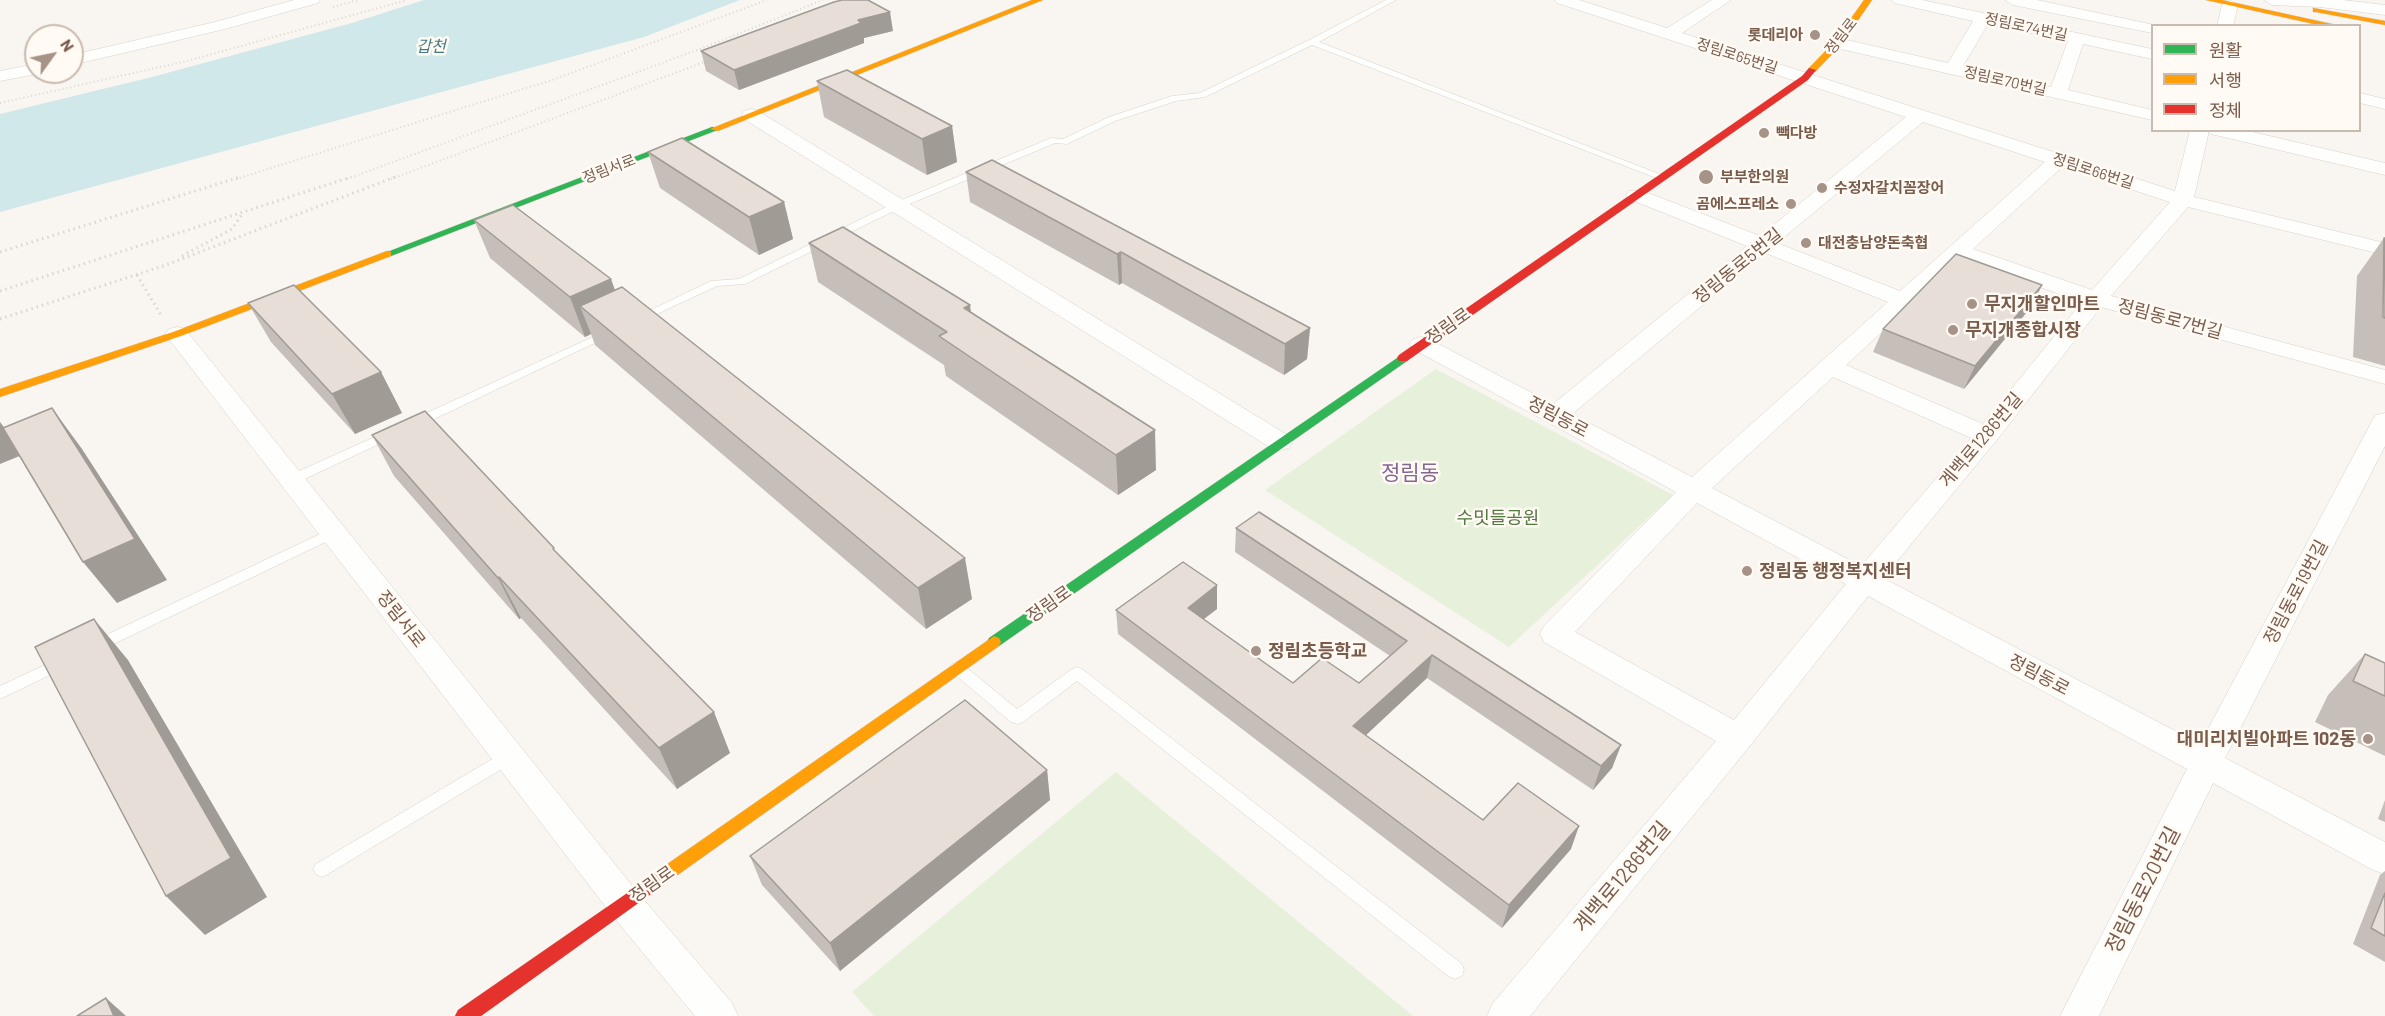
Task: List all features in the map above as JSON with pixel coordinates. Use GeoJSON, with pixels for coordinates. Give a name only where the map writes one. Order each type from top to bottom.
{"type":"FeatureCollection","features":[{"type":"Feature","properties":{"kind":"main road","name":"정림서로"},"geometry":{"type":"LineString","coordinates":[[0,393],[170,327],[751,115],[1039,0]]}},
{"type":"Feature","properties":{"kind":"main road","name":"정림로"},"geometry":{"type":"LineString","coordinates":[[465,1016],[957,668],[1805,78],[1838,43],[1868,0]]}},
{"type":"Feature","properties":{"kind":"main road"},"geometry":{"type":"LineString","coordinates":[[2210,0],[2335,19],[2385,23]]}},
{"type":"Feature","properties":{"kind":"main road"},"geometry":{"type":"LineString","coordinates":[[2272,0],[2335,19],[2385,18]]}},
{"type":"Feature","properties":{"kind":"main road"},"geometry":{"type":"LineString","coordinates":[[2361,30],[2385,35]]}},
{"type":"Feature","properties":{"kind":"street"},"geometry":{"type":"LineString","coordinates":[[84,57],[219,26],[312,0]]}},
{"type":"Feature","properties":{"kind":"street","name":"정림로65번길"},"geometry":{"type":"LineString","coordinates":[[1563,0],[1805,78]]}},
{"type":"Feature","properties":{"kind":"street","name":"정림로65번길"},"geometry":{"type":"LineString","coordinates":[[1668,34],[1723,0]]}},
{"type":"Feature","properties":{"kind":"street","name":"정림로74번길"},"geometry":{"type":"LineString","coordinates":[[1900,0],[2151,54]]}},
{"type":"Feature","properties":{"kind":"street"},"geometry":{"type":"LineString","coordinates":[[2013,0],[2151,28]]}},
{"type":"Feature","properties":{"kind":"street"},"geometry":{"type":"LineString","coordinates":[[2272,0],[2320,2],[2385,10]]}},
{"type":"Feature","properties":{"kind":"street"},"geometry":{"type":"LineString","coordinates":[[2225,24],[2230,4]]}},
{"type":"Feature","properties":{"kind":"street","name":"정림로70번길"},"geometry":{"type":"LineString","coordinates":[[1953,69],[1983,18]]}},
{"type":"Feature","properties":{"kind":"street","name":"정림로70번길"},"geometry":{"type":"LineString","coordinates":[[2058,93],[2077,38]]}},
{"type":"Feature","properties":{"kind":"street","name":"정림로70번길"},"geometry":{"type":"LineString","coordinates":[[1838,43],[2151,115]]}},
{"type":"Feature","properties":{"kind":"street"},"geometry":{"type":"LineString","coordinates":[[0,76],[24,71]]}},
{"type":"Feature","properties":{"kind":"street","name":"정림로66번길"},"geometry":{"type":"LineString","coordinates":[[1805,78],[2183,200],[2385,249]]}},
{"type":"Feature","properties":{"kind":"street"},"geometry":{"type":"LineString","coordinates":[[2361,99],[2385,104]]}},
{"type":"Feature","properties":{"kind":"street"},"geometry":{"type":"LineString","coordinates":[[751,115],[1280,442]]}},
{"type":"Feature","properties":{"kind":"street","name":"정림동로5번길"},"geometry":{"type":"LineString","coordinates":[[1555,415],[1920,115]]}},
{"type":"Feature","properties":{"kind":"street","name":"계백로1286번길"},"geometry":{"type":"LineString","coordinates":[[1506,1016],[1738,738],[2096,299],[2183,200],[2200,132]]}},
{"type":"Feature","properties":{"kind":"street"},"geometry":{"type":"LineString","coordinates":[[2227,132],[2385,169]]}},
{"type":"Feature","properties":{"kind":"street"},"geometry":{"type":"LineString","coordinates":[[1738,738],[1555,634],[1694,490],[2058,160]]}},
{"type":"Feature","properties":{"kind":"street"},"geometry":{"type":"LineString","coordinates":[[1636,195],[1904,300]]}},
{"type":"Feature","properties":{"kind":"street","name":"정림동로7번길"},"geometry":{"type":"LineString","coordinates":[[1958,251],[2096,299],[2385,377]]}},
{"type":"Feature","properties":{"kind":"street","name":"정림서로"},"geometry":{"type":"LineString","coordinates":[[170,327],[625,904],[719,1016]]}},
{"type":"Feature","properties":{"kind":"street","name":"정림동로"},"geometry":{"type":"LineString","coordinates":[[1421,344],[2385,859]]}},
{"type":"Feature","properties":{"kind":"street"},"geometry":{"type":"LineString","coordinates":[[1830,367],[1987,435]]}},
{"type":"Feature","properties":{"kind":"street","name":"정림동로19번길"},"geometry":{"type":"LineString","coordinates":[[2206,764],[2385,421]]}},
{"type":"Feature","properties":{"kind":"street","name":"정림동로20번길"},"geometry":{"type":"LineString","coordinates":[[2079,1016],[2206,764]]}},
{"type":"Feature","properties":{"kind":"lane"},"geometry":{"type":"LineString","coordinates":[[291,480],[715,283],[741,282],[896,206],[1054,140],[1064,142],[1112,119],[1175,98],[1202,95],[1392,0]]}},
{"type":"Feature","properties":{"kind":"lane"},"geometry":{"type":"LineString","coordinates":[[1312,42],[1662,177]]}},
{"type":"Feature","properties":{"kind":"lane"},"geometry":{"type":"LineString","coordinates":[[0,693],[333,532]]}},
{"type":"Feature","properties":{"kind":"lane"},"geometry":{"type":"LineString","coordinates":[[957,668],[1017,718],[1077,673],[1455,970]]}},
{"type":"Feature","properties":{"kind":"lane"},"geometry":{"type":"LineString","coordinates":[[322,869],[509,756]]}},
{"type":"Feature","properties":{"kind":"path"},"geometry":{"type":"LineString","coordinates":[[0,103],[188,61],[407,0]]}},
{"type":"Feature","properties":{"kind":"path"},"geometry":{"type":"LineString","coordinates":[[0,252],[555,79],[767,0]]}},
{"type":"Feature","properties":{"kind":"path"},"geometry":{"type":"LineString","coordinates":[[0,291],[335,183],[763,26],[823,0]]}},
{"type":"Feature","properties":{"kind":"path"},"geometry":{"type":"LineString","coordinates":[[755,32],[763,26]]}},
{"type":"Feature","properties":{"kind":"path"},"geometry":{"type":"LineString","coordinates":[[0,319],[166,265],[252,230],[714,59]]}},
{"type":"Feature","properties":{"kind":"path"},"geometry":{"type":"LineString","coordinates":[[166,265],[232,229],[244,212]]}},
{"type":"Feature","properties":{"kind":"path"},"geometry":{"type":"LineString","coordinates":[[137,275],[170,327]]}},
{"type":"Feature","properties":{"kind":"green space","name":"수밋들공원"},"geometry":{"type":"Polygon","coordinates":[[[1436,369],[1673,495],[1509,647],[1265,490],[1436,369]]]}},
{"type":"Feature","properties":{"kind":"green space"},"geometry":{"type":"Polygon","coordinates":[[[1116,772],[1413,1016],[874,1016],[852,992],[1116,772]]]}},
{"type":"Feature","properties":{"kind":"water","name":"갑천"},"geometry":{"type":"Polygon","coordinates":[[[424,0],[740,0],[644,37],[0,212],[0,114],[152,77],[352,23],[424,0]]]}},
{"type":"Feature","properties":{"kind":"building"},"geometry":{"type":"Polygon","coordinates":[[[868,0],[890,12],[858,20],[861,23],[734,70],[701,51],[834,2],[868,0]]]}},
{"type":"Feature","properties":{"kind":"building"},"geometry":{"type":"Polygon","coordinates":[[[847,70],[952,126],[922,139],[817,81],[847,70]]]}},
{"type":"Feature","properties":{"kind":"building"},"geometry":{"type":"Polygon","coordinates":[[[682,138],[784,202],[749,217],[648,152],[682,138]]]}},
{"type":"Feature","properties":{"kind":"building"},"geometry":{"type":"Polygon","coordinates":[[[992,160],[1310,328],[1285,344],[1121,252],[1117,254],[966,172],[992,160]]]}},
{"type":"Feature","properties":{"kind":"building"},"geometry":{"type":"Polygon","coordinates":[[[513,205],[611,279],[570,297],[474,220],[513,205]]]}},
{"type":"Feature","properties":{"kind":"building"},"geometry":{"type":"Polygon","coordinates":[[[843,227],[970,305],[964,308],[1155,430],[1116,455],[939,336],[947,332],[809,243],[843,227]]]}},
{"type":"Feature","properties":{"kind":"building"},"geometry":{"type":"Polygon","coordinates":[[[2385,238],[2385,318],[2383,317],[2385,238]]]}},
{"type":"Feature","properties":{"kind":"building","name":"무지개종합시장"},"geometry":{"type":"Polygon","coordinates":[[[1956,254],[2042,285],[1975,366],[1883,329],[1956,254]]]}},
{"type":"Feature","properties":{"kind":"building"},"geometry":{"type":"Polygon","coordinates":[[[294,285],[381,372],[332,394],[248,303],[294,285]]]}},
{"type":"Feature","properties":{"kind":"building"},"geometry":{"type":"Polygon","coordinates":[[[622,287],[965,558],[918,588],[580,306],[622,287]]]}},
{"type":"Feature","properties":{"kind":"building"},"geometry":{"type":"Polygon","coordinates":[[[52,408],[135,539],[83,562],[3,428],[52,408]]]}},
{"type":"Feature","properties":{"kind":"building"},"geometry":{"type":"Polygon","coordinates":[[[425,411],[553,549],[714,712],[659,748],[498,578],[372,435],[425,411]]]}},
{"type":"Feature","properties":{"kind":"building"},"geometry":{"type":"Polygon","coordinates":[[[1259,512],[1621,745],[1601,766],[1432,655],[1353,726],[1483,820],[1518,783],[1579,826],[1509,905],[1116,610],[1183,562],[1217,585],[1188,608],[1293,683],[1322,658],[1359,683],[1407,641],[1236,528],[1259,512]]]}},
{"type":"Feature","properties":{"kind":"building"},"geometry":{"type":"Polygon","coordinates":[[[94,619],[231,858],[166,896],[35,647],[94,619]]]}},
{"type":"Feature","properties":{"kind":"building"},"geometry":{"type":"Polygon","coordinates":[[[2365,654],[2385,663],[2385,696],[2353,681],[2365,654]]]}},
{"type":"Feature","properties":{"kind":"building"},"geometry":{"type":"Polygon","coordinates":[[[965,700],[1047,770],[830,943],[750,856],[965,700]]]}},
{"type":"Feature","properties":{"kind":"building"},"geometry":{"type":"Polygon","coordinates":[[[2385,893],[2385,936],[2371,928],[2385,893]]]}},
{"type":"Feature","properties":{"kind":"building"},"geometry":{"type":"Polygon","coordinates":[[[106,998],[114,1016],[77,1016],[106,998]]]}},
{"type":"Feature","properties":{"kind":"traffic: fast"},"geometry":{"type":"LineString","coordinates":[[387,254],[715,129]]}},
{"type":"Feature","properties":{"kind":"traffic: fast"},"geometry":{"type":"LineString","coordinates":[[994,642],[1403,358]]}},
{"type":"Feature","properties":{"kind":"traffic: slow"},"geometry":{"type":"LineString","coordinates":[[715,129],[1039,0]]}},
{"type":"Feature","properties":{"kind":"traffic: slow"},"geometry":{"type":"LineString","coordinates":[[1812,70],[1838,43],[1868,0]]}},
{"type":"Feature","properties":{"kind":"traffic: slow"},"geometry":{"type":"LineString","coordinates":[[2210,0],[2327,24]]}},
{"type":"Feature","properties":{"kind":"traffic: slow"},"geometry":{"type":"LineString","coordinates":[[2316,10],[2385,23]]}},
{"type":"Feature","properties":{"kind":"traffic: slow"},"geometry":{"type":"LineString","coordinates":[[0,393],[177,334],[387,254]]}},
{"type":"Feature","properties":{"kind":"traffic: slow"},"geometry":{"type":"LineString","coordinates":[[659,879],[994,642]]}},
{"type":"Feature","properties":{"kind":"traffic: jam"},"geometry":{"type":"LineString","coordinates":[[1403,358],[1805,78],[1812,70]]}},
{"type":"Feature","properties":{"kind":"traffic: jam"},"geometry":{"type":"LineString","coordinates":[[465,1016],[659,879]]}},
{"type":"Feature","properties":{"kind":"place","name":"롯데리아"},"geometry":{"type":"Point","coordinates":[1815,35]}},
{"type":"Feature","properties":{"kind":"place","name":"빽다방"},"geometry":{"type":"Point","coordinates":[1764,133]}},
{"type":"Feature","properties":{"kind":"place","name":"부부한의원"},"geometry":{"type":"Point","coordinates":[1706,177]}},
{"type":"Feature","properties":{"kind":"place","name":"수정자갈치꼼장어"},"geometry":{"type":"Point","coordinates":[1822,188]}},
{"type":"Feature","properties":{"kind":"place","name":"곰에스프레소"},"geometry":{"type":"Point","coordinates":[1791,204]}},
{"type":"Feature","properties":{"kind":"place","name":"대전충남양돈축협"},"geometry":{"type":"Point","coordinates":[1806,243]}},
{"type":"Feature","properties":{"kind":"place","name":"무지개할인마트"},"geometry":{"type":"Point","coordinates":[1972,304]}},
{"type":"Feature","properties":{"kind":"place","name":"무지개종합시장"},"geometry":{"type":"Point","coordinates":[1953,330]}},
{"type":"Feature","properties":{"kind":"place","name":"정림동 행정복지센터"},"geometry":{"type":"Point","coordinates":[1747,571]}},
{"type":"Feature","properties":{"kind":"place","name":"정림초등학교"},"geometry":{"type":"Point","coordinates":[1256,651]}},
{"type":"Feature","properties":{"kind":"place","name":"대미리치빌아파트 102동"},"geometry":{"type":"Point","coordinates":[2368,739]}},
{"type":"Feature","properties":{"kind":"district","name":"정림동"},"geometry":{"type":"Point","coordinates":[1410,473]}}]}
